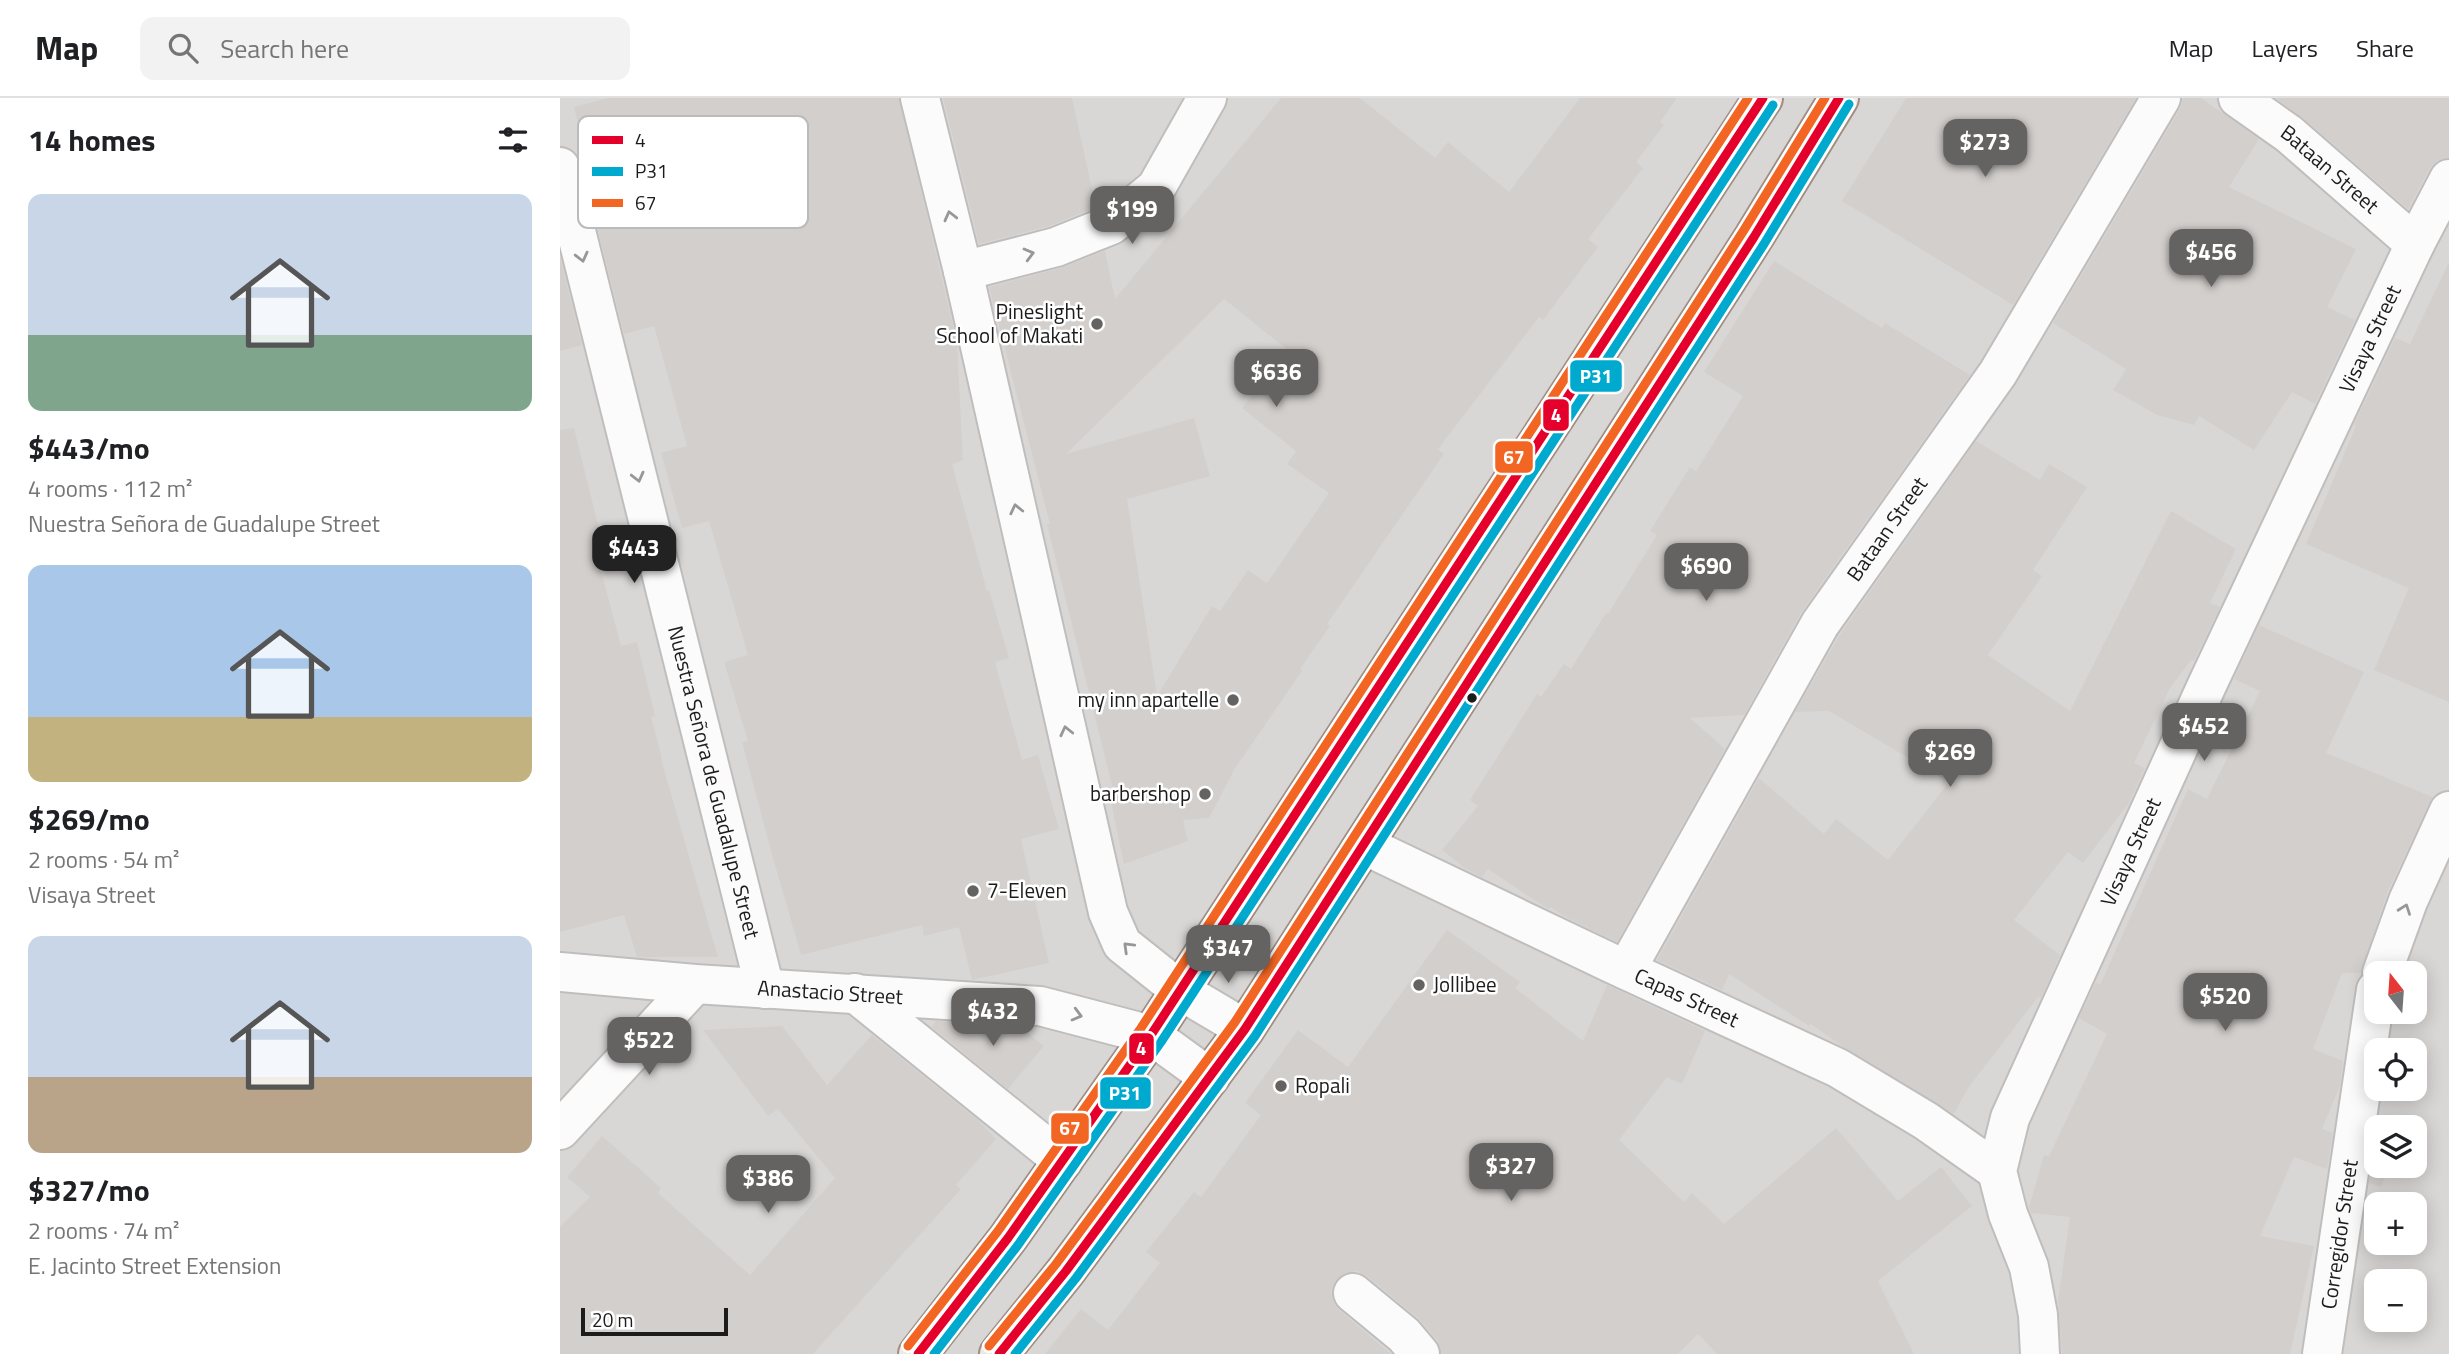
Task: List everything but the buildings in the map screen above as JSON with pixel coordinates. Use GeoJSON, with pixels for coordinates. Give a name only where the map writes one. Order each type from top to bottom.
{"type":"FeatureCollection","features":[{"type":"Feature","properties":{"kind":"main road"},"geometry":{"type":"LineString","coordinates":[[918,1354],[1008,1238],[1181,991],[1763,98]]}},
{"type":"Feature","properties":{"kind":"main road"},"geometry":{"type":"LineString","coordinates":[[999,1354],[1066,1271],[1245,1029],[1748,246],[1839,98]]}},
{"type":"Feature","properties":{"kind":"street"},"geometry":{"type":"LineString","coordinates":[[920,98],[963,271],[1108,912],[1122,944],[1181,991],[1245,1029]]}},
{"type":"Feature","properties":{"kind":"street"},"geometry":{"type":"LineString","coordinates":[[963,271],[1056,247],[1111,225],[1156,188],[1207,98]]}},
{"type":"Feature","properties":{"kind":"street","name":"Bataan Street"},"geometry":{"type":"LineString","coordinates":[[1626,971],[1820,624],[1998,373],[2161,98]]}},
{"type":"Feature","properties":{"kind":"street","name":"Bataan Street"},"geometry":{"type":"LineString","coordinates":[[2238,98],[2289,134],[2416,244]]}},
{"type":"Feature","properties":{"kind":"street","name":"Nuestra Señora de Guadalupe Street"},"geometry":{"type":"LineString","coordinates":[[560,167],[765,989]]}},
{"type":"Feature","properties":{"kind":"street","name":"Visaya Street"},"geometry":{"type":"LineString","coordinates":[[2040,1354],[2038,1315],[2029,1267],[2008,1214],[1997,1171],[2010,1118],[2207,685],[2449,179]]}},
{"type":"Feature","properties":{"kind":"street"},"geometry":{"type":"LineString","coordinates":[[2386,961],[2408,901],[2449,811]]}},
{"type":"Feature","properties":{"kind":"street","name":"Capas Street"},"geometry":{"type":"LineString","coordinates":[[1364,845],[1626,971],[1838,1068],[1926,1121],[1997,1171]]}},
{"type":"Feature","properties":{"kind":"street","name":"Anastacio Street"},"geometry":{"type":"LineString","coordinates":[[560,972],[765,989],[1040,1006],[1151,1035],[1210,1078]]}},
{"type":"Feature","properties":{"kind":"street"},"geometry":{"type":"LineString","coordinates":[[560,1130],[695,984]]}},
{"type":"Feature","properties":{"kind":"street"},"geometry":{"type":"LineString","coordinates":[[855,993],[1063,1161]]}},
{"type":"Feature","properties":{"kind":"street","name":"Corregidor Street"},"geometry":{"type":"LineString","coordinates":[[2322,1354],[2371,1024]]}},
{"type":"Feature","properties":{"kind":"street"},"geometry":{"type":"LineString","coordinates":[[1353,1293],[1404,1335],[1420,1354]]}},
{"type":"Feature","properties":{"kind":"shaded area"},"geometry":{"type":"Polygon","coordinates":[[[560,98],[2449,98],[2449,1354],[560,1354],[560,98]]]}},
{"type":"Feature","properties":{"kind":"transit line","name":"67"},"geometry":{"type":"LineString","coordinates":[[908,1346],[998,1231],[1141,1028],[1748,98]]}},
{"type":"Feature","properties":{"kind":"transit line","name":"4"},"geometry":{"type":"LineString","coordinates":[[918,1354],[1008,1238],[1151,1035],[1763,98]]}},
{"type":"Feature","properties":{"kind":"transit line","name":"67"},"geometry":{"type":"LineString","coordinates":[[989,1346],[1056,1264],[1235,1022],[1744,230],[1825,98]]}},
{"type":"Feature","properties":{"kind":"transit line","name":"4"},"geometry":{"type":"LineString","coordinates":[[999,1354],[1066,1271],[1245,1029],[1754,237],[1839,98]]}},
{"type":"Feature","properties":{"kind":"transit line","name":"P31"},"geometry":{"type":"LineString","coordinates":[[1015,1354],[1076,1278],[1255,1036],[1764,244],[1849,104]]}},
{"type":"Feature","properties":{"kind":"transit line","name":"P31"},"geometry":{"type":"LineString","coordinates":[[934,1354],[1018,1245],[1161,1042],[1773,105]]}},
{"type":"Feature","properties":{"kind":"place","name":"Pineslight School of Makati"},"geometry":{"type":"Point","coordinates":[1097,324]}},
{"type":"Feature","properties":{"kind":"place","name":"my inn apartelle"},"geometry":{"type":"Point","coordinates":[1233,700]}},
{"type":"Feature","properties":{"kind":"place","name":"barbershop"},"geometry":{"type":"Point","coordinates":[1205,794]}},
{"type":"Feature","properties":{"kind":"place","name":"7-Eleven"},"geometry":{"type":"Point","coordinates":[973,891]}},
{"type":"Feature","properties":{"kind":"place","name":"Jollibee"},"geometry":{"type":"Point","coordinates":[1419,985]}},
{"type":"Feature","properties":{"kind":"place","name":"Ropali"},"geometry":{"type":"Point","coordinates":[1281,1086]}}]}
